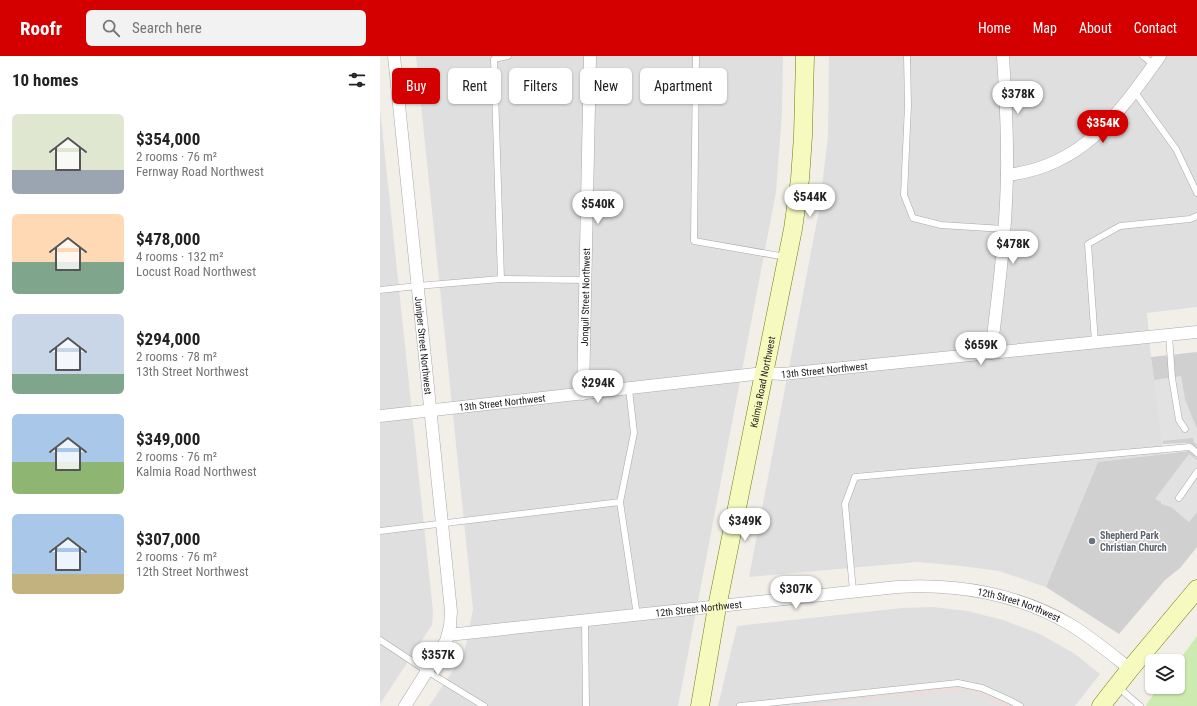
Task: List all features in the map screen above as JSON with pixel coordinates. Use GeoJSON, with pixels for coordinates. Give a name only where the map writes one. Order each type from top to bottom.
{"type":"FeatureCollection","features":[{"type":"Feature","properties":{"kind":"street","name":"Juniper Street Northwest"},"geometry":{"type":"LineString","coordinates":[[394,56],[451,611],[448,635]]}},
{"type":"Feature","properties":{"kind":"street","name":"Jonquil Street Northwest"},"geometry":{"type":"LineString","coordinates":[[583,394],[590,56]]}},
{"type":"Feature","properties":{"kind":"street","name":"Kalmia Road Northwest"},"geometry":{"type":"LineString","coordinates":[[702,706],[717,606],[793,229],[800,179],[803,136],[805,56]]}},
{"type":"Feature","properties":{"kind":"street"},"geometry":{"type":"LineString","coordinates":[[991,353],[1004,229],[1007,175],[1007,135],[1003,56]]}},
{"type":"Feature","properties":{"kind":"street"},"geometry":{"type":"LineString","coordinates":[[1007,175],[1042,168],[1075,152],[1099,132],[1118,112],[1157,60]]}},
{"type":"Feature","properties":{"kind":"street","name":"13th Street Northwest"},"geometry":{"type":"LineString","coordinates":[[380,416],[764,373],[783,374],[1197,332]]}},
{"type":"Feature","properties":{"kind":"street","name":"12th Street Northwest"},"geometry":{"type":"LineString","coordinates":[[448,635],[853,591],[927,586],[965,589],[1005,598],[1039,609],[1066,622],[1130,669]]}},
{"type":"Feature","properties":{"kind":"street"},"geometry":{"type":"LineString","coordinates":[[1101,706],[1130,669],[1194,598]]}},
{"type":"Feature","properties":{"kind":"street"},"geometry":{"type":"LineString","coordinates":[[405,706],[442,648],[448,635]]}},
{"type":"Feature","properties":{"kind":"lane"},"geometry":{"type":"LineString","coordinates":[[502,280],[494,59],[508,56]]}},
{"type":"Feature","properties":{"kind":"lane"},"geometry":{"type":"LineString","coordinates":[[696,56],[694,241],[787,257]]}},
{"type":"Feature","properties":{"kind":"lane"},"geometry":{"type":"LineString","coordinates":[[906,56],[908,105],[904,195],[913,218],[941,225],[1004,229]]}},
{"type":"Feature","properties":{"kind":"lane"},"geometry":{"type":"LineString","coordinates":[[1143,56],[1157,60]]}},
{"type":"Feature","properties":{"kind":"lane"},"geometry":{"type":"LineString","coordinates":[[1134,91],[1176,149],[1197,193]]}},
{"type":"Feature","properties":{"kind":"lane"},"geometry":{"type":"LineString","coordinates":[[1096,342],[1088,244],[1120,226],[1190,219],[1197,216]]}},
{"type":"Feature","properties":{"kind":"lane"},"geometry":{"type":"LineString","coordinates":[[380,290],[502,280],[585,280]]}},
{"type":"Feature","properties":{"kind":"lane"},"geometry":{"type":"LineString","coordinates":[[1169,335],[1172,378],[1179,420],[1185,429]]}},
{"type":"Feature","properties":{"kind":"lane"},"geometry":{"type":"LineString","coordinates":[[629,389],[634,433],[620,502],[637,615]]}},
{"type":"Feature","properties":{"kind":"lane"},"geometry":{"type":"LineString","coordinates":[[853,591],[845,504],[854,477],[1190,447],[1197,453]]}},
{"type":"Feature","properties":{"kind":"lane"},"geometry":{"type":"LineString","coordinates":[[1179,498],[1197,472]]}},
{"type":"Feature","properties":{"kind":"lane"},"geometry":{"type":"LineString","coordinates":[[380,532],[620,502]]}},
{"type":"Feature","properties":{"kind":"lane"},"geometry":{"type":"LineString","coordinates":[[585,621],[586,706]]}},
{"type":"Feature","properties":{"kind":"lane"},"geometry":{"type":"LineString","coordinates":[[380,640],[484,706]]}},
{"type":"Feature","properties":{"kind":"lane"},"geometry":{"type":"LineString","coordinates":[[740,706],[958,683],[982,688],[1011,700],[1020,706]]}},
{"type":"Feature","properties":{"kind":"lane"},"geometry":{"type":"LineString","coordinates":[[1117,686],[1140,706]]}},
{"type":"Feature","properties":{"kind":"shaded area"},"geometry":{"type":"Polygon","coordinates":[[[416,56],[783,56],[782,113],[776,192],[678,706],[429,706],[464,654],[473,609],[421,104],[440,104],[440,68],[417,68],[416,56]]]}},
{"type":"Feature","properties":{"kind":"shaded area"},"geometry":{"type":"Polygon","coordinates":[[[829,56],[1197,56],[1197,307],[1147,313],[1151,357],[1164,454],[1098,462],[1046,587],[999,571],[918,562],[749,577],[819,210],[828,137],[829,56]]]}},
{"type":"Feature","properties":{"kind":"shaded area"},"geometry":{"type":"Polygon","coordinates":[[[380,109],[433,611],[432,625],[380,704],[380,109]]]}},
{"type":"Feature","properties":{"kind":"shaded area"},"geometry":{"type":"Polygon","coordinates":[[[1197,352],[1197,448],[1190,443],[1163,444],[1151,357],[1197,352]]]}},
{"type":"Feature","properties":{"kind":"shaded area"},"geometry":{"type":"Polygon","coordinates":[[[1181,376],[1185,399],[1197,429],[1197,445],[1193,438],[1162,441],[1154,380],[1181,376]]]}},
{"type":"Feature","properties":{"kind":"shaded area"},"geometry":{"type":"Polygon","coordinates":[[[1189,451],[1197,458],[1197,547],[1180,568],[1165,580],[1119,634],[1046,587],[1098,462],[1189,451]]]}},
{"type":"Feature","properties":{"kind":"shaded area"},"geometry":{"type":"Polygon","coordinates":[[[1189,454],[1197,460],[1197,512],[1189,522],[1171,507],[1161,504],[1161,502],[1155,499],[1189,454]]]}},
{"type":"Feature","properties":{"kind":"shaded area"},"geometry":{"type":"Polygon","coordinates":[[[932,607],[967,611],[1003,620],[1040,634],[1075,654],[1100,674],[1075,706],[1010,706],[981,693],[955,688],[806,706],[718,706],[737,626],[902,608],[932,607]]]}},
{"type":"Feature","properties":{"kind":"shaded area"},"geometry":{"type":"Polygon","coordinates":[[[955,688],[981,693],[1010,706],[806,706],[955,688]]]}},
{"type":"Feature","properties":{"kind":"shaded area"},"geometry":{"type":"Polygon","coordinates":[[[955,690],[979,694],[1004,706],[815,706],[955,690]]]}},
{"type":"Feature","properties":{"kind":"green space"},"geometry":{"type":"Polygon","coordinates":[[[1197,636],[1197,706],[1147,706],[1146,705],[1154,694],[1185,694],[1184,654],[1197,636]]]}},
{"type":"Feature","properties":{"kind":"place","name":"Shepherd Park Christian Church"},"geometry":{"type":"Point","coordinates":[1092,541]}}]}
